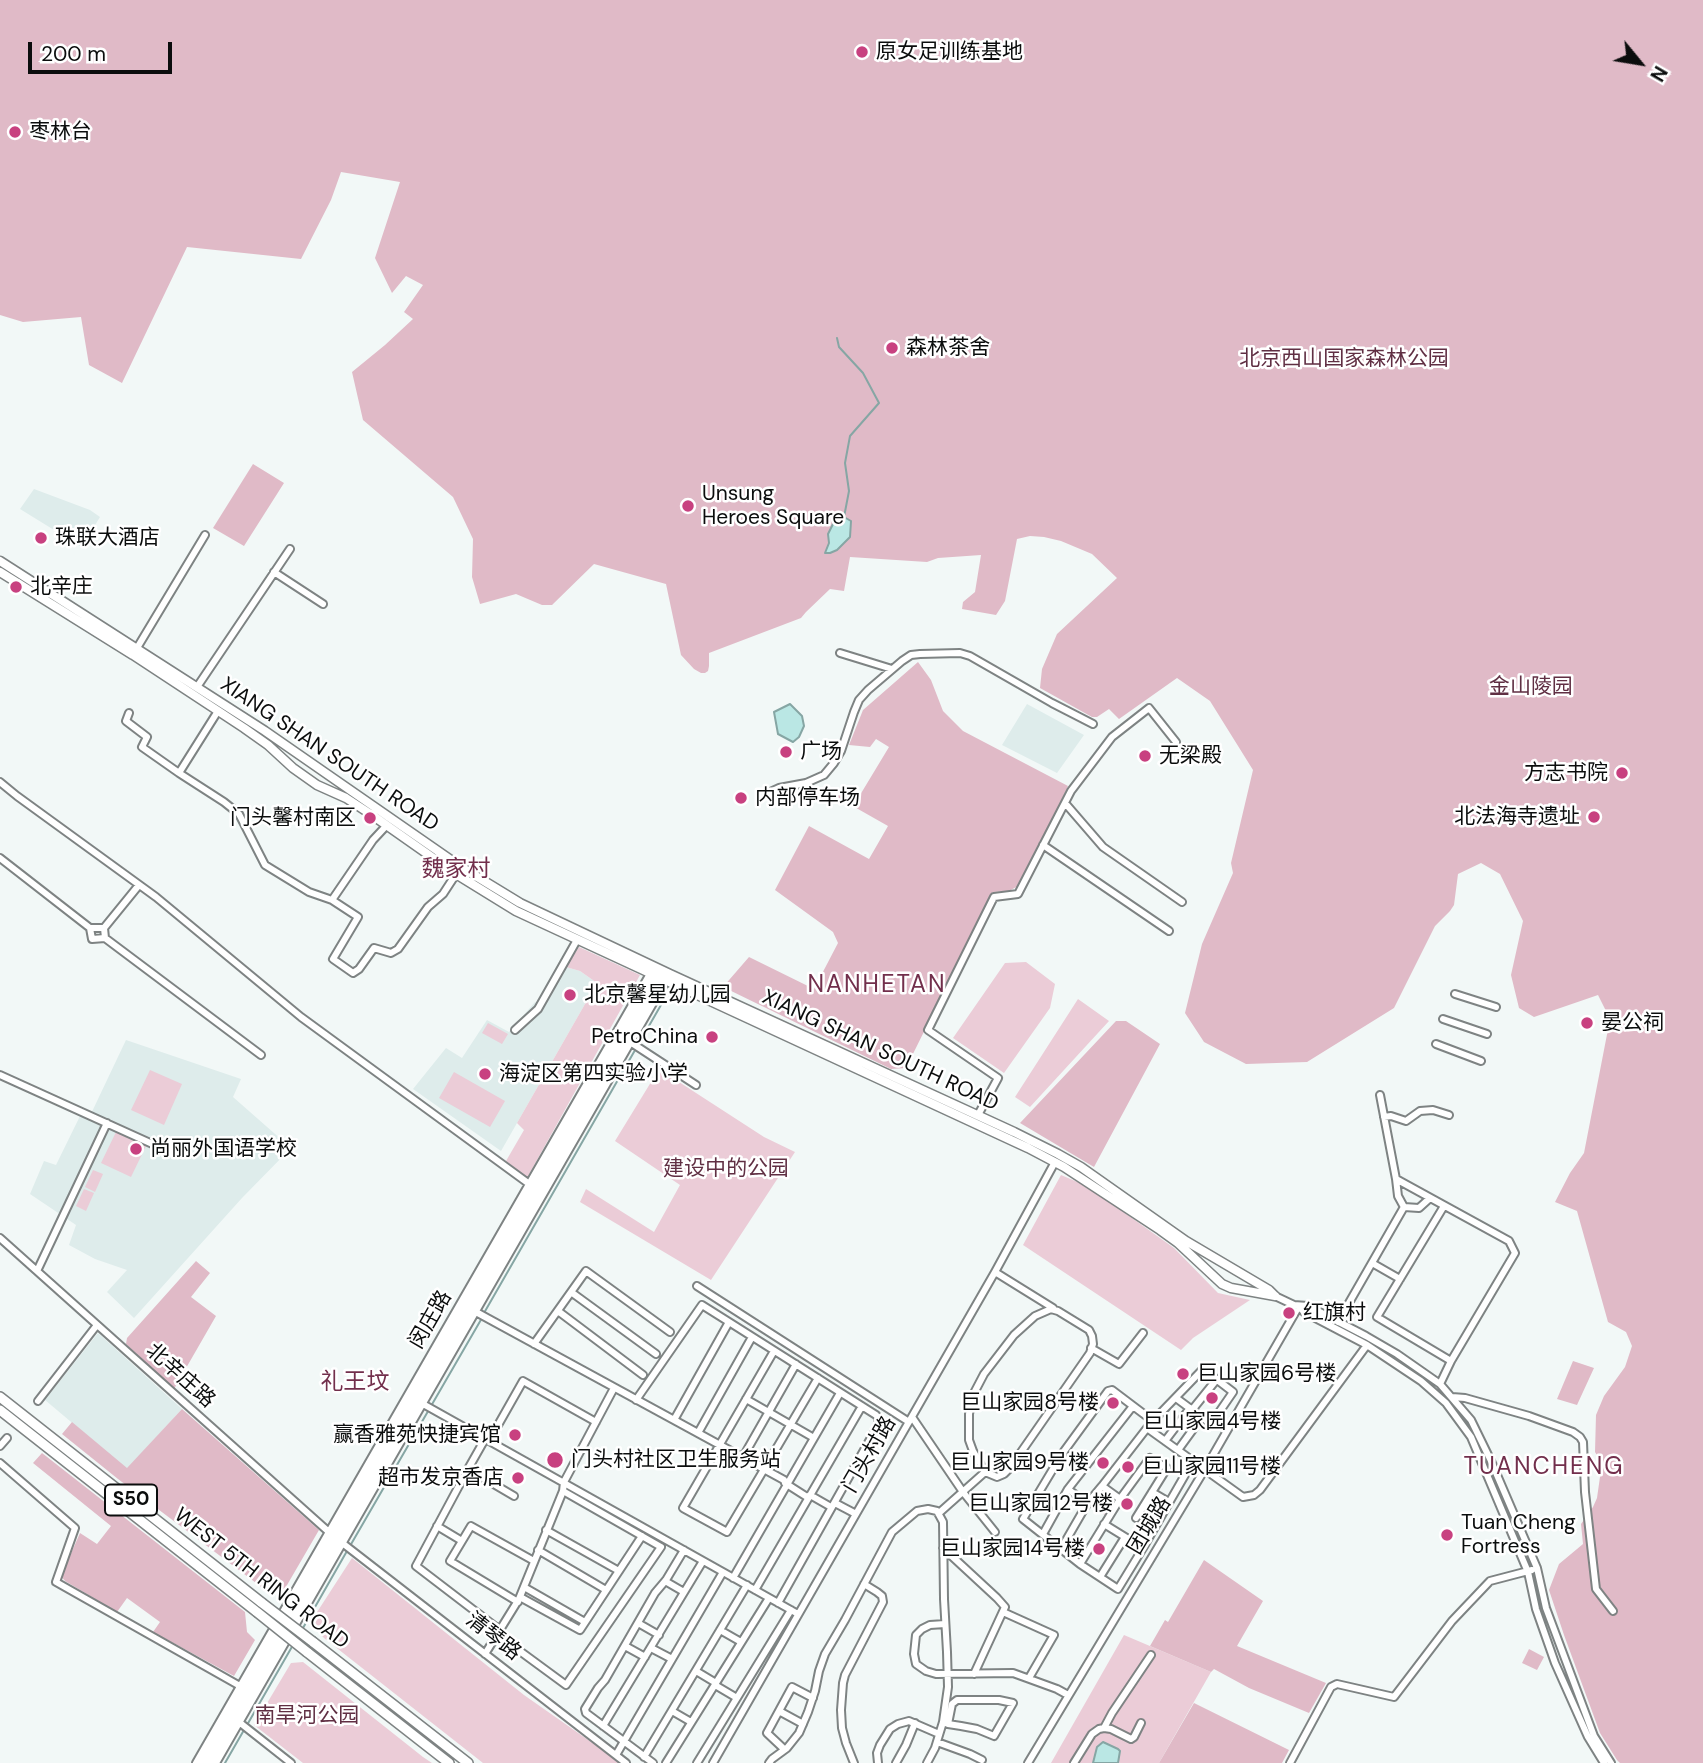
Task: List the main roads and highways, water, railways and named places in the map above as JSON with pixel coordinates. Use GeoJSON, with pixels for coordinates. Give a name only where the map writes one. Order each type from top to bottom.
{"type":"FeatureCollection","features":[{"type":"Feature","properties":{"kind":"highway","name":"WEST 5TH RING ROAD"},"geometry":{"type":"LineString","coordinates":[[0,1396],[260,1607],[307,1652],[449,1763]]}},
{"type":"Feature","properties":{"kind":"highway","name":"WEST 5TH RING ROAD"},"geometry":{"type":"LineString","coordinates":[[0,1410],[260,1607],[313,1642],[468,1763]]}},
{"type":"Feature","properties":{"kind":"main road","name":"XIANG SHAN SOUTH ROAD"},"geometry":{"type":"LineString","coordinates":[[0,561],[265,731],[459,870],[516,911],[577,940],[660,974],[978,1115],[1030,1140],[1081,1167],[1186,1241],[1275,1296],[1222,1284],[1178,1243],[1055,1162],[660,974],[459,870],[346,799],[317,785],[268,745],[218,711],[0,572]]}},
{"type":"Feature","properties":{"kind":"main road","name":"闵庄路"},"geometry":{"type":"LineString","coordinates":[[202,1763],[628,1040],[660,974]]}},
{"type":"Feature","properties":{"kind":"main road","name":"闵庄路"},"geometry":{"type":"LineString","coordinates":[[209,1763],[237,1721],[335,1538],[532,1185],[660,974]]}},
{"type":"Feature","properties":{"kind":"water"},"geometry":{"type":"Polygon","coordinates":[[[844,517],[851,521],[850,537],[837,550],[825,553],[829,543],[828,534],[834,522],[844,517]]]}},
{"type":"Feature","properties":{"kind":"water"},"geometry":{"type":"Polygon","coordinates":[[[790,704],[802,716],[804,726],[799,737],[793,742],[778,734],[774,712],[790,704]]]}},
{"type":"Feature","properties":{"kind":"water"},"geometry":{"type":"Polygon","coordinates":[[[1103,1742],[1120,1751],[1118,1763],[1093,1763],[1097,1747],[1103,1742]]]}},
{"type":"Feature","properties":{"kind":"waterway"},"geometry":{"type":"LineString","coordinates":[[837,338],[839,347],[863,373],[879,403],[850,436],[845,463],[849,491],[844,517]]}},
{"type":"Feature","properties":{"kind":"waterway"},"geometry":{"type":"LineString","coordinates":[[484,1313],[665,998]]}},
{"type":"Feature","properties":{"kind":"waterway"},"geometry":{"type":"LineString","coordinates":[[350,1546],[482,1318]]}},
{"type":"Feature","properties":{"kind":"waterway"},"geometry":{"type":"LineString","coordinates":[[303,1628],[347,1551]]}},
{"type":"Feature","properties":{"kind":"waterway"},"geometry":{"type":"LineString","coordinates":[[247,1725],[293,1645]]}},
{"type":"Feature","properties":{"kind":"waterway"},"geometry":{"type":"LineString","coordinates":[[225,1763],[244,1730]]}},
{"type":"Feature","properties":{"kind":"place","name":"原女足训练基地"},"geometry":{"type":"Point","coordinates":[862,52]}},
{"type":"Feature","properties":{"kind":"place","name":"枣林台"},"geometry":{"type":"Point","coordinates":[15,132]}},
{"type":"Feature","properties":{"kind":"place","name":"森林茶舍"},"geometry":{"type":"Point","coordinates":[892,348]}},
{"type":"Feature","properties":{"kind":"place","name":"Unsung Heroes Square"},"geometry":{"type":"Point","coordinates":[688,506]}},
{"type":"Feature","properties":{"kind":"place","name":"珠联大酒店"},"geometry":{"type":"Point","coordinates":[41,538]}},
{"type":"Feature","properties":{"kind":"place","name":"北辛庄"},"geometry":{"type":"Point","coordinates":[16,587]}},
{"type":"Feature","properties":{"kind":"place","name":"广场"},"geometry":{"type":"Point","coordinates":[786,752]}},
{"type":"Feature","properties":{"kind":"place","name":"无梁殿"},"geometry":{"type":"Point","coordinates":[1145,756]}},
{"type":"Feature","properties":{"kind":"place","name":"方志书院"},"geometry":{"type":"Point","coordinates":[1622,773]}},
{"type":"Feature","properties":{"kind":"place","name":"内部停车场"},"geometry":{"type":"Point","coordinates":[741,798]}},
{"type":"Feature","properties":{"kind":"place","name":"北法海寺遗址"},"geometry":{"type":"Point","coordinates":[1594,817]}},
{"type":"Feature","properties":{"kind":"place","name":"门头馨村南区"},"geometry":{"type":"Point","coordinates":[370,818]}},
{"type":"Feature","properties":{"kind":"place","name":"北京馨星幼儿园"},"geometry":{"type":"Point","coordinates":[570,995]}},
{"type":"Feature","properties":{"kind":"place","name":"晏公祠"},"geometry":{"type":"Point","coordinates":[1587,1023]}},
{"type":"Feature","properties":{"kind":"place","name":"PetroChina"},"geometry":{"type":"Point","coordinates":[712,1037]}},
{"type":"Feature","properties":{"kind":"place","name":"海淀区第四实验小学"},"geometry":{"type":"Point","coordinates":[485,1074]}},
{"type":"Feature","properties":{"kind":"place","name":"尚丽外国语学校"},"geometry":{"type":"Point","coordinates":[136,1149]}},
{"type":"Feature","properties":{"kind":"place","name":"红旗村"},"geometry":{"type":"Point","coordinates":[1289,1313]}},
{"type":"Feature","properties":{"kind":"place","name":"巨山家园6号楼"},"geometry":{"type":"Point","coordinates":[1183,1374]}},
{"type":"Feature","properties":{"kind":"place","name":"巨山家园4号楼"},"geometry":{"type":"Point","coordinates":[1212,1398]}},
{"type":"Feature","properties":{"kind":"place","name":"巨山家园8号楼"},"geometry":{"type":"Point","coordinates":[1113,1403]}},
{"type":"Feature","properties":{"kind":"place","name":"赢香雅苑快捷宾馆"},"geometry":{"type":"Point","coordinates":[515,1435]}},
{"type":"Feature","properties":{"kind":"place","name":"门头村社区卫生服务站"},"geometry":{"type":"Point","coordinates":[555,1460]}},
{"type":"Feature","properties":{"kind":"place","name":"巨山家园9号楼"},"geometry":{"type":"Point","coordinates":[1103,1463]}},
{"type":"Feature","properties":{"kind":"place","name":"巨山家园11号楼"},"geometry":{"type":"Point","coordinates":[1128,1467]}},
{"type":"Feature","properties":{"kind":"place","name":"超市发京香店"},"geometry":{"type":"Point","coordinates":[518,1478]}},
{"type":"Feature","properties":{"kind":"place","name":"巨山家园12号楼"},"geometry":{"type":"Point","coordinates":[1127,1504]}},
{"type":"Feature","properties":{"kind":"place","name":"Tuan Cheng Fortress"},"geometry":{"type":"Point","coordinates":[1447,1535]}},
{"type":"Feature","properties":{"kind":"place","name":"巨山家园14号楼"},"geometry":{"type":"Point","coordinates":[1099,1549]}},
{"type":"Feature","properties":{"kind":"district","name":"魏家村"},"geometry":{"type":"Point","coordinates":[456,870]}},
{"type":"Feature","properties":{"kind":"district","name":"NANHETAN"},"geometry":{"type":"Point","coordinates":[877,986]}},
{"type":"Feature","properties":{"kind":"district","name":"礼王坟"},"geometry":{"type":"Point","coordinates":[355,1383]}},
{"type":"Feature","properties":{"kind":"district","name":"TUANCHENG"},"geometry":{"type":"Point","coordinates":[1544,1468]}},
{"type":"Feature","properties":{"kind":"park label","name":"北京西山国家森林公园"},"geometry":{"type":"Point","coordinates":[1344,359]}},
{"type":"Feature","properties":{"kind":"park label","name":"金山陵园"},"geometry":{"type":"Point","coordinates":[1531,687]}},
{"type":"Feature","properties":{"kind":"park label","name":"建设中的公园"},"geometry":{"type":"Point","coordinates":[726,1169]}},
{"type":"Feature","properties":{"kind":"park label","name":"南旱河公园"},"geometry":{"type":"Point","coordinates":[307,1716]}}]}
